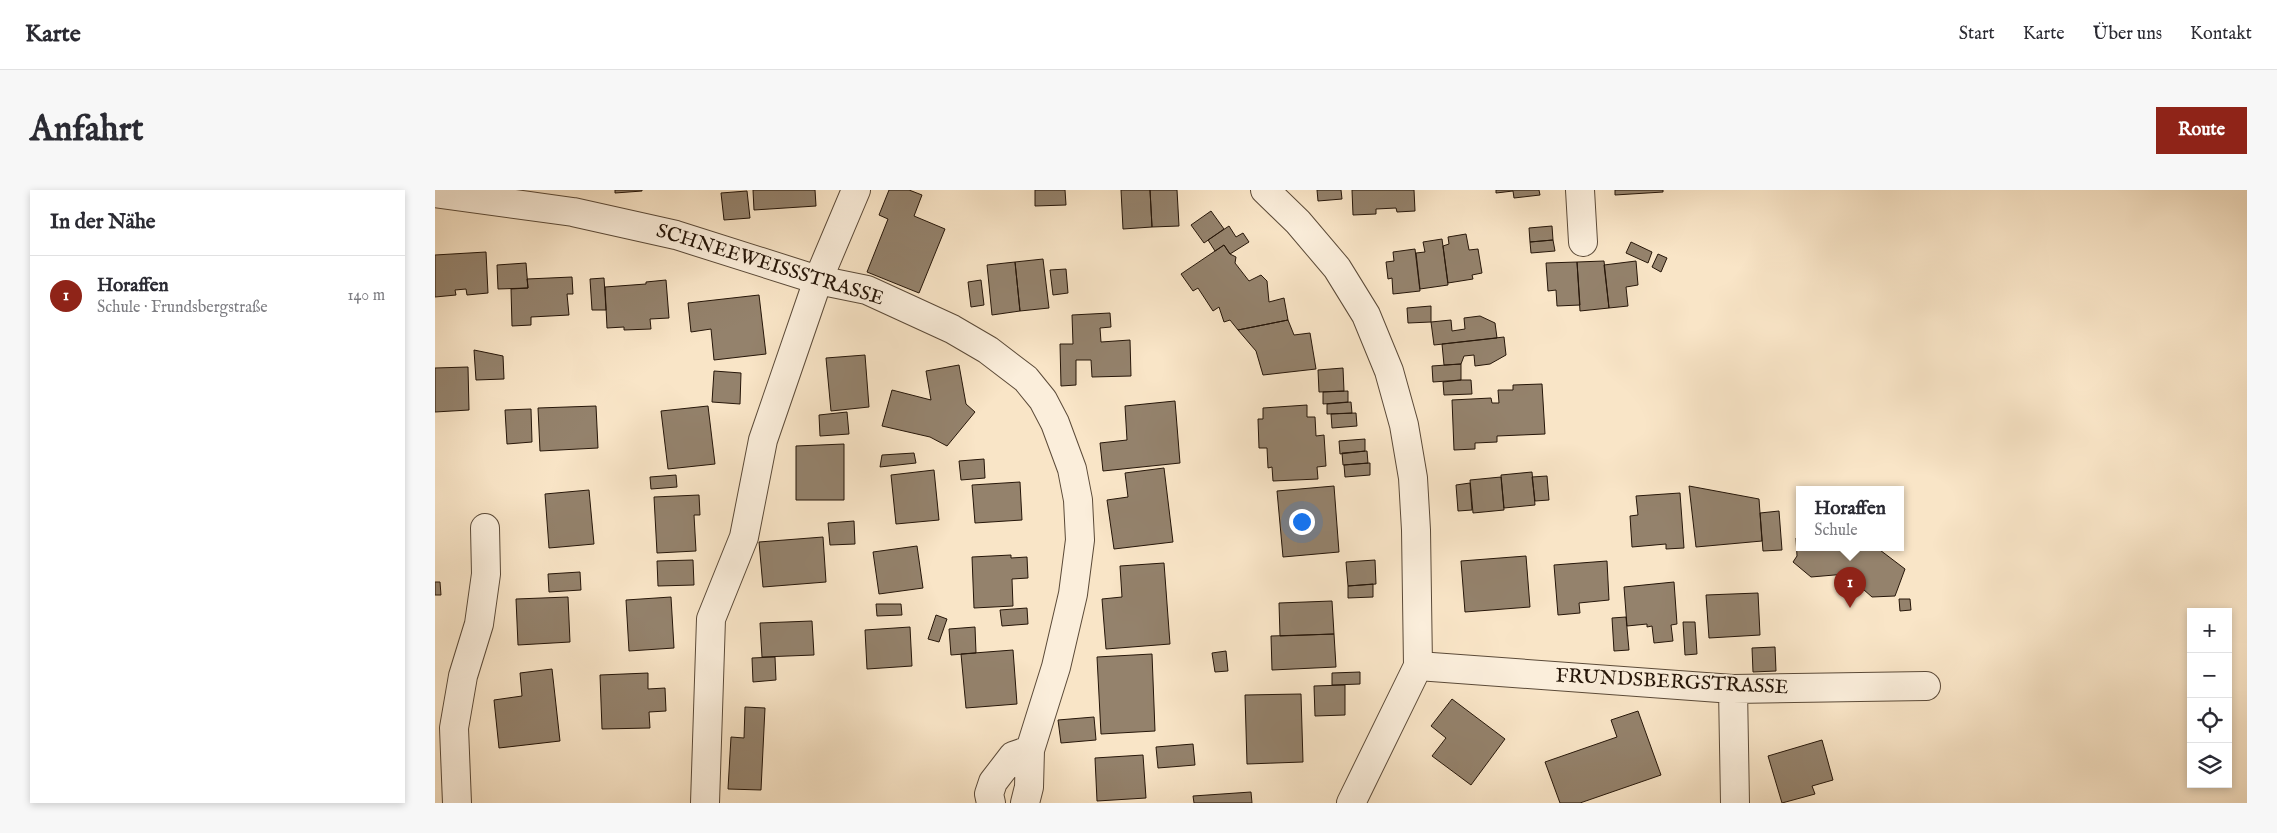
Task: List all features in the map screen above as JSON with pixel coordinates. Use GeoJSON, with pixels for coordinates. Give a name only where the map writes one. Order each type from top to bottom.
{"type":"FeatureCollection","features":[{"type":"Feature","properties":{"kind":"street"},"geometry":{"type":"LineString","coordinates":[[705,803],[711,619],[744,537],[763,440],[818,280],[856,190]]}},
{"type":"Feature","properties":{"kind":"street"},"geometry":{"type":"LineString","coordinates":[[1265,190],[1298,222],[1337,268],[1366,315],[1389,371],[1404,425],[1413,478],[1416,530],[1418,666],[1351,803]]}},
{"type":"Feature","properties":{"kind":"street"},"geometry":{"type":"LineString","coordinates":[[1580,190],[1583,242]]}},
{"type":"Feature","properties":{"kind":"street","name":"SCHNEEWEISSSTRASSE"},"geometry":{"type":"LineString","coordinates":[[435,193],[573,212],[676,235],[818,280],[867,290],[952,328],[988,350],[1026,379],[1043,400],[1055,423],[1073,468],[1078,500],[1080,540],[1073,594],[1060,649],[1030,750],[1029,788],[1025,803]]}},
{"type":"Feature","properties":{"kind":"street"},"geometry":{"type":"LineString","coordinates":[[457,803],[454,728],[463,676],[479,624],[486,574],[485,528]]}},
{"type":"Feature","properties":{"kind":"street","name":"FRUNDSBERGSTRASSE"},"geometry":{"type":"LineString","coordinates":[[1418,666],[1733,689],[1926,686]]}},
{"type":"Feature","properties":{"kind":"street"},"geometry":{"type":"LineString","coordinates":[[1733,689],[1735,803]]}},
{"type":"Feature","properties":{"kind":"street"},"geometry":{"type":"LineString","coordinates":[[991,803],[989,794],[993,782],[1013,756],[1030,750]]}},
{"type":"Feature","properties":{"kind":"building"},"geometry":{"type":"Polygon","coordinates":[[[615,190],[642,190],[642,191],[615,193],[615,190]]]}},
{"type":"Feature","properties":{"kind":"building"},"geometry":{"type":"Polygon","coordinates":[[[753,190],[815,190],[816,206],[754,210],[753,190]]]}},
{"type":"Feature","properties":{"kind":"building"},"geometry":{"type":"Polygon","coordinates":[[[889,190],[909,190],[922,195],[914,216],[945,229],[919,293],[867,272],[888,219],[879,215],[889,190]]]}},
{"type":"Feature","properties":{"kind":"building"},"geometry":{"type":"Polygon","coordinates":[[[1035,190],[1065,190],[1066,205],[1035,206],[1035,190]]]}},
{"type":"Feature","properties":{"kind":"building"},"geometry":{"type":"Polygon","coordinates":[[[1121,190],[1150,190],[1152,227],[1123,229],[1121,190]]]}},
{"type":"Feature","properties":{"kind":"building"},"geometry":{"type":"Polygon","coordinates":[[[1150,190],[1177,190],[1179,226],[1152,227],[1150,190]]]}},
{"type":"Feature","properties":{"kind":"building"},"geometry":{"type":"Polygon","coordinates":[[[1317,190],[1341,190],[1342,199],[1318,201],[1317,190]]]}},
{"type":"Feature","properties":{"kind":"building"},"geometry":{"type":"Polygon","coordinates":[[[1352,190],[1414,190],[1415,211],[1397,212],[1396,208],[1376,209],[1376,214],[1353,215],[1352,190]]]}},
{"type":"Feature","properties":{"kind":"building"},"geometry":{"type":"Polygon","coordinates":[[[1496,190],[1539,190],[1540,195],[1514,198],[1513,191],[1496,193],[1496,190]]]}},
{"type":"Feature","properties":{"kind":"building"},"geometry":{"type":"Polygon","coordinates":[[[1615,190],[1663,190],[1663,192],[1615,195],[1615,190]]]}},
{"type":"Feature","properties":{"kind":"building"},"geometry":{"type":"Polygon","coordinates":[[[747,191],[750,218],[724,220],[721,193],[747,191]]]}},
{"type":"Feature","properties":{"kind":"building"},"geometry":{"type":"Polygon","coordinates":[[[1211,211],[1224,229],[1204,243],[1191,225],[1211,211]]]}},
{"type":"Feature","properties":{"kind":"building"},"geometry":{"type":"Polygon","coordinates":[[[1229,226],[1236,237],[1243,233],[1249,242],[1230,254],[1224,245],[1215,251],[1208,240],[1229,226]]]}},
{"type":"Feature","properties":{"kind":"building"},"geometry":{"type":"Polygon","coordinates":[[[1552,226],[1553,240],[1530,242],[1529,228],[1552,226]]]}},
{"type":"Feature","properties":{"kind":"building"},"geometry":{"type":"Polygon","coordinates":[[[1466,234],[1469,250],[1478,249],[1482,273],[1472,275],[1473,279],[1448,283],[1443,246],[1449,244],[1448,237],[1466,234]]]}},
{"type":"Feature","properties":{"kind":"building"},"geometry":{"type":"Polygon","coordinates":[[[1442,239],[1448,285],[1420,289],[1416,253],[1425,252],[1423,242],[1442,239]]]}},
{"type":"Feature","properties":{"kind":"building"},"geometry":{"type":"Polygon","coordinates":[[[1553,240],[1555,251],[1531,253],[1530,242],[1553,240]]]}},
{"type":"Feature","properties":{"kind":"building"},"geometry":{"type":"Polygon","coordinates":[[[1631,242],[1652,252],[1648,263],[1626,253],[1631,242]]]}},
{"type":"Feature","properties":{"kind":"building"},"geometry":{"type":"Polygon","coordinates":[[[1224,245],[1230,254],[1236,257],[1235,263],[1249,281],[1261,275],[1267,281],[1269,302],[1284,298],[1288,320],[1238,330],[1230,320],[1224,322],[1219,307],[1213,311],[1198,288],[1193,291],[1181,274],[1224,245]]]}},
{"type":"Feature","properties":{"kind":"building"},"geometry":{"type":"Polygon","coordinates":[[[1415,249],[1420,291],[1393,294],[1392,278],[1388,279],[1386,262],[1394,261],[1393,252],[1415,249]]]}},
{"type":"Feature","properties":{"kind":"building"},"geometry":{"type":"Polygon","coordinates":[[[486,252],[488,293],[467,295],[466,289],[455,290],[456,295],[435,297],[435,255],[486,252]]]}},
{"type":"Feature","properties":{"kind":"building"},"geometry":{"type":"Polygon","coordinates":[[[1658,254],[1667,258],[1661,272],[1652,267],[1658,254]]]}},
{"type":"Feature","properties":{"kind":"building"},"geometry":{"type":"Polygon","coordinates":[[[1043,259],[1049,308],[1020,311],[1015,262],[1043,259]]]}},
{"type":"Feature","properties":{"kind":"building"},"geometry":{"type":"Polygon","coordinates":[[[1604,261],[1609,308],[1580,311],[1577,262],[1604,261]]]}},
{"type":"Feature","properties":{"kind":"building"},"geometry":{"type":"Polygon","coordinates":[[[1636,261],[1638,285],[1626,287],[1628,306],[1609,308],[1604,265],[1636,261]]]}},
{"type":"Feature","properties":{"kind":"building"},"geometry":{"type":"Polygon","coordinates":[[[1015,262],[1020,311],[992,315],[987,265],[1015,262]]]}},
{"type":"Feature","properties":{"kind":"building"},"geometry":{"type":"Polygon","coordinates":[[[1577,262],[1580,305],[1557,306],[1556,290],[1548,291],[1546,263],[1577,262]]]}},
{"type":"Feature","properties":{"kind":"building"},"geometry":{"type":"Polygon","coordinates":[[[526,263],[528,288],[498,289],[497,265],[526,263]]]}},
{"type":"Feature","properties":{"kind":"building"},"geometry":{"type":"Polygon","coordinates":[[[1066,269],[1068,293],[1053,295],[1050,270],[1066,269]]]}},
{"type":"Feature","properties":{"kind":"building"},"geometry":{"type":"Polygon","coordinates":[[[572,277],[573,294],[567,294],[569,315],[531,317],[531,325],[512,326],[511,289],[528,288],[527,279],[572,277]]]}},
{"type":"Feature","properties":{"kind":"building"},"geometry":{"type":"Polygon","coordinates":[[[604,278],[606,310],[592,310],[590,279],[604,278]]]}},
{"type":"Feature","properties":{"kind":"building"},"geometry":{"type":"Polygon","coordinates":[[[666,280],[669,318],[650,319],[651,329],[624,330],[624,327],[607,328],[605,287],[646,284],[646,282],[666,280]]]}},
{"type":"Feature","properties":{"kind":"building"},"geometry":{"type":"Polygon","coordinates":[[[981,280],[984,305],[971,307],[968,282],[981,280]]]}},
{"type":"Feature","properties":{"kind":"building"},"geometry":{"type":"Polygon","coordinates":[[[759,295],[766,354],[714,360],[711,329],[691,332],[688,303],[759,295]]]}},
{"type":"Feature","properties":{"kind":"building"},"geometry":{"type":"Polygon","coordinates":[[[1431,306],[1431,322],[1408,323],[1407,308],[1431,306]]]}},
{"type":"Feature","properties":{"kind":"building"},"geometry":{"type":"Polygon","coordinates":[[[1110,313],[1111,327],[1100,328],[1101,342],[1130,340],[1131,376],[1092,377],[1091,360],[1076,360],[1076,385],[1061,386],[1060,344],[1073,344],[1072,315],[1110,313]]]}},
{"type":"Feature","properties":{"kind":"building"},"geometry":{"type":"Polygon","coordinates":[[[1480,316],[1495,323],[1497,338],[1434,345],[1431,322],[1451,320],[1452,331],[1465,329],[1464,318],[1480,316]]]}},
{"type":"Feature","properties":{"kind":"building"},"geometry":{"type":"Polygon","coordinates":[[[1288,320],[1294,335],[1310,333],[1316,369],[1263,375],[1256,351],[1238,330],[1288,320]]]}},
{"type":"Feature","properties":{"kind":"building"},"geometry":{"type":"Polygon","coordinates":[[[1504,337],[1506,355],[1490,364],[1475,366],[1474,355],[1464,356],[1461,364],[1444,365],[1442,344],[1504,337]]]}},
{"type":"Feature","properties":{"kind":"building"},"geometry":{"type":"Polygon","coordinates":[[[474,350],[503,356],[504,379],[476,380],[474,350]]]}},
{"type":"Feature","properties":{"kind":"building"},"geometry":{"type":"Polygon","coordinates":[[[865,355],[869,407],[831,411],[826,358],[865,355]]]}},
{"type":"Feature","properties":{"kind":"building"},"geometry":{"type":"Polygon","coordinates":[[[1461,364],[1461,380],[1433,382],[1432,366],[1461,364]]]}},
{"type":"Feature","properties":{"kind":"building"},"geometry":{"type":"Polygon","coordinates":[[[959,365],[966,404],[975,412],[947,446],[930,437],[882,426],[892,390],[931,400],[926,371],[959,365]]]}},
{"type":"Feature","properties":{"kind":"building"},"geometry":{"type":"Polygon","coordinates":[[[468,367],[469,410],[435,412],[435,368],[468,367]]]}},
{"type":"Feature","properties":{"kind":"building"},"geometry":{"type":"Polygon","coordinates":[[[1343,368],[1344,391],[1319,392],[1318,370],[1343,368]]]}},
{"type":"Feature","properties":{"kind":"building"},"geometry":{"type":"Polygon","coordinates":[[[714,371],[741,373],[740,404],[712,402],[714,371]]]}},
{"type":"Feature","properties":{"kind":"building"},"geometry":{"type":"Polygon","coordinates":[[[1471,380],[1472,394],[1444,395],[1443,382],[1471,380]]]}},
{"type":"Feature","properties":{"kind":"building"},"geometry":{"type":"Polygon","coordinates":[[[1542,384],[1545,434],[1497,436],[1497,442],[1475,443],[1475,449],[1454,450],[1452,400],[1491,398],[1492,403],[1499,403],[1498,390],[1513,390],[1513,385],[1542,384]]]}},
{"type":"Feature","properties":{"kind":"building"},"geometry":{"type":"Polygon","coordinates":[[[1348,391],[1348,402],[1323,404],[1323,392],[1348,391]]]}},
{"type":"Feature","properties":{"kind":"building"},"geometry":{"type":"Polygon","coordinates":[[[1175,401],[1180,463],[1103,471],[1100,443],[1127,440],[1125,406],[1175,401]]]}},
{"type":"Feature","properties":{"kind":"building"},"geometry":{"type":"Polygon","coordinates":[[[1351,402],[1352,413],[1327,414],[1327,404],[1351,402]]]}},
{"type":"Feature","properties":{"kind":"building"},"geometry":{"type":"Polygon","coordinates":[[[1307,405],[1307,417],[1315,417],[1316,436],[1324,435],[1326,466],[1317,467],[1318,479],[1273,481],[1272,467],[1268,468],[1267,448],[1259,448],[1258,419],[1263,419],[1263,408],[1307,405]]]}},
{"type":"Feature","properties":{"kind":"building"},"geometry":{"type":"Polygon","coordinates":[[[596,406],[598,448],[540,451],[538,408],[596,406]]]}},
{"type":"Feature","properties":{"kind":"building"},"geometry":{"type":"Polygon","coordinates":[[[708,406],[715,464],[668,469],[661,411],[708,406]]]}},
{"type":"Feature","properties":{"kind":"building"},"geometry":{"type":"Polygon","coordinates":[[[531,409],[532,442],[507,444],[505,410],[531,409]]]}},
{"type":"Feature","properties":{"kind":"building"},"geometry":{"type":"Polygon","coordinates":[[[847,412],[849,434],[820,436],[819,415],[847,412]]]}},
{"type":"Feature","properties":{"kind":"building"},"geometry":{"type":"Polygon","coordinates":[[[1356,413],[1357,426],[1332,428],[1331,414],[1356,413]]]}},
{"type":"Feature","properties":{"kind":"building"},"geometry":{"type":"Polygon","coordinates":[[[1365,439],[1365,451],[1340,454],[1339,441],[1365,439]]]}},
{"type":"Feature","properties":{"kind":"building"},"geometry":{"type":"Polygon","coordinates":[[[844,444],[844,500],[796,500],[796,446],[844,444]]]}},
{"type":"Feature","properties":{"kind":"building"},"geometry":{"type":"Polygon","coordinates":[[[1367,451],[1368,463],[1343,465],[1342,453],[1367,451]]]}},
{"type":"Feature","properties":{"kind":"building"},"geometry":{"type":"Polygon","coordinates":[[[914,453],[916,463],[880,467],[882,455],[914,453]]]}},
{"type":"Feature","properties":{"kind":"building"},"geometry":{"type":"Polygon","coordinates":[[[984,459],[985,478],[961,480],[959,461],[984,459]]]}},
{"type":"Feature","properties":{"kind":"building"},"geometry":{"type":"Polygon","coordinates":[[[1370,463],[1370,475],[1345,477],[1344,465],[1370,463]]]}},
{"type":"Feature","properties":{"kind":"building"},"geometry":{"type":"Polygon","coordinates":[[[1164,468],[1173,542],[1114,549],[1107,500],[1128,497],[1125,473],[1164,468]]]}},
{"type":"Feature","properties":{"kind":"building"},"geometry":{"type":"Polygon","coordinates":[[[934,470],[939,520],[896,524],[891,475],[934,470]]]}},
{"type":"Feature","properties":{"kind":"building"},"geometry":{"type":"Polygon","coordinates":[[[1532,472],[1535,505],[1504,508],[1501,475],[1532,472]]]}},
{"type":"Feature","properties":{"kind":"building"},"geometry":{"type":"Polygon","coordinates":[[[676,475],[677,487],[651,489],[650,477],[676,475]]]}},
{"type":"Feature","properties":{"kind":"building"},"geometry":{"type":"Polygon","coordinates":[[[1547,476],[1549,500],[1535,501],[1532,477],[1547,476]]]}},
{"type":"Feature","properties":{"kind":"building"},"geometry":{"type":"Polygon","coordinates":[[[1501,477],[1504,510],[1473,513],[1470,480],[1501,477]]]}},
{"type":"Feature","properties":{"kind":"building"},"geometry":{"type":"Polygon","coordinates":[[[1020,482],[1022,520],[975,523],[972,485],[1020,482]]]}},
{"type":"Feature","properties":{"kind":"building"},"geometry":{"type":"Polygon","coordinates":[[[1470,483],[1472,510],[1458,511],[1456,485],[1470,483]]]}},
{"type":"Feature","properties":{"kind":"building"},"geometry":{"type":"Polygon","coordinates":[[[1334,486],[1339,552],[1283,557],[1277,491],[1334,486]]]}},
{"type":"Feature","properties":{"kind":"building"},"geometry":{"type":"Polygon","coordinates":[[[1689,486],[1759,499],[1762,541],[1696,547],[1689,486]]]}},
{"type":"Feature","properties":{"kind":"building"},"geometry":{"type":"Polygon","coordinates":[[[589,490],[594,544],[549,548],[545,494],[589,490]]]}},
{"type":"Feature","properties":{"kind":"building"},"geometry":{"type":"Polygon","coordinates":[[[1680,493],[1684,548],[1666,549],[1666,544],[1632,547],[1630,516],[1638,515],[1636,496],[1680,493]]]}},
{"type":"Feature","properties":{"kind":"building"},"geometry":{"type":"Polygon","coordinates":[[[699,495],[700,515],[694,515],[696,551],[657,553],[654,497],[699,495]]]}},
{"type":"Feature","properties":{"kind":"building"},"geometry":{"type":"Polygon","coordinates":[[[1779,511],[1782,550],[1763,551],[1760,513],[1779,511]]]}},
{"type":"Feature","properties":{"kind":"building"},"geometry":{"type":"Polygon","coordinates":[[[854,521],[855,544],[830,545],[828,523],[854,521]]]}},
{"type":"Feature","properties":{"kind":"building"},"geometry":{"type":"Polygon","coordinates":[[[823,537],[826,582],[763,587],[759,542],[823,537]]]}},
{"type":"Feature","properties":{"kind":"building"},"geometry":{"type":"Polygon","coordinates":[[[917,546],[923,588],[879,594],[873,552],[917,546]]]}},
{"type":"Feature","properties":{"kind":"building"},"geometry":{"type":"Polygon","coordinates":[[[1797,551],[1881,551],[1905,569],[1895,596],[1872,597],[1846,574],[1811,577],[1793,562],[1797,556],[1797,551]]]}},
{"type":"Feature","properties":{"kind":"building"},"geometry":{"type":"Polygon","coordinates":[[[1011,555],[1011,558],[1027,557],[1028,578],[1012,579],[1013,606],[974,608],[972,557],[1011,555]]]}},
{"type":"Feature","properties":{"kind":"building"},"geometry":{"type":"Polygon","coordinates":[[[1526,556],[1530,607],[1465,612],[1461,561],[1526,556]]]}},
{"type":"Feature","properties":{"kind":"building"},"geometry":{"type":"Polygon","coordinates":[[[693,560],[694,585],[658,586],[657,561],[693,560]]]}},
{"type":"Feature","properties":{"kind":"building"},"geometry":{"type":"Polygon","coordinates":[[[1375,560],[1376,584],[1348,586],[1346,562],[1375,560]]]}},
{"type":"Feature","properties":{"kind":"building"},"geometry":{"type":"Polygon","coordinates":[[[1607,561],[1609,600],[1579,603],[1580,613],[1558,615],[1554,565],[1607,561]]]}},
{"type":"Feature","properties":{"kind":"building"},"geometry":{"type":"Polygon","coordinates":[[[1164,563],[1170,644],[1106,649],[1102,599],[1122,597],[1120,566],[1164,563]]]}},
{"type":"Feature","properties":{"kind":"building"},"geometry":{"type":"Polygon","coordinates":[[[580,572],[581,590],[549,592],[548,574],[580,572]]]}},
{"type":"Feature","properties":{"kind":"building"},"geometry":{"type":"Polygon","coordinates":[[[435,582],[440,582],[441,595],[435,595],[435,582]]]}},
{"type":"Feature","properties":{"kind":"building"},"geometry":{"type":"Polygon","coordinates":[[[1674,582],[1677,624],[1671,625],[1673,641],[1654,643],[1652,626],[1647,627],[1647,624],[1627,626],[1624,587],[1674,582]]]}},
{"type":"Feature","properties":{"kind":"building"},"geometry":{"type":"Polygon","coordinates":[[[1373,584],[1373,597],[1348,598],[1348,586],[1373,584]]]}},
{"type":"Feature","properties":{"kind":"building"},"geometry":{"type":"Polygon","coordinates":[[[1758,593],[1760,635],[1709,638],[1706,595],[1758,593]]]}},
{"type":"Feature","properties":{"kind":"building"},"geometry":{"type":"Polygon","coordinates":[[[568,597],[570,642],[518,645],[516,599],[568,597]]]}},
{"type":"Feature","properties":{"kind":"building"},"geometry":{"type":"Polygon","coordinates":[[[671,597],[674,648],[629,651],[626,600],[671,597]]]}},
{"type":"Feature","properties":{"kind":"building"},"geometry":{"type":"Polygon","coordinates":[[[1899,599],[1910,599],[1911,610],[1900,611],[1899,599]]]}},
{"type":"Feature","properties":{"kind":"building"},"geometry":{"type":"Polygon","coordinates":[[[1332,601],[1334,634],[1280,636],[1279,603],[1332,601]]]}},
{"type":"Feature","properties":{"kind":"building"},"geometry":{"type":"Polygon","coordinates":[[[876,604],[901,604],[902,615],[877,616],[876,604]]]}},
{"type":"Feature","properties":{"kind":"building"},"geometry":{"type":"Polygon","coordinates":[[[1027,608],[1028,624],[1002,626],[1000,610],[1027,608]]]}},
{"type":"Feature","properties":{"kind":"building"},"geometry":{"type":"Polygon","coordinates":[[[936,615],[947,619],[939,642],[928,639],[936,615]]]}},
{"type":"Feature","properties":{"kind":"building"},"geometry":{"type":"Polygon","coordinates":[[[1626,617],[1629,650],[1614,651],[1612,618],[1626,617]]]}},
{"type":"Feature","properties":{"kind":"building"},"geometry":{"type":"Polygon","coordinates":[[[812,621],[814,655],[762,657],[760,623],[812,621]]]}},
{"type":"Feature","properties":{"kind":"building"},"geometry":{"type":"Polygon","coordinates":[[[1683,622],[1695,622],[1697,654],[1685,655],[1683,622]]]}},
{"type":"Feature","properties":{"kind":"building"},"geometry":{"type":"Polygon","coordinates":[[[910,627],[912,666],[867,669],[865,630],[910,627]]]}},
{"type":"Feature","properties":{"kind":"building"},"geometry":{"type":"Polygon","coordinates":[[[975,627],[976,653],[951,655],[949,629],[975,627]]]}},
{"type":"Feature","properties":{"kind":"building"},"geometry":{"type":"Polygon","coordinates":[[[1334,634],[1336,667],[1272,670],[1271,636],[1334,634]]]}},
{"type":"Feature","properties":{"kind":"building"},"geometry":{"type":"Polygon","coordinates":[[[1775,647],[1776,671],[1753,672],[1752,648],[1775,647]]]}},
{"type":"Feature","properties":{"kind":"building"},"geometry":{"type":"Polygon","coordinates":[[[1013,650],[1017,704],[966,708],[961,654],[1013,650]]]}},
{"type":"Feature","properties":{"kind":"building"},"geometry":{"type":"Polygon","coordinates":[[[1226,651],[1228,671],[1215,672],[1212,653],[1226,651]]]}},
{"type":"Feature","properties":{"kind":"building"},"geometry":{"type":"Polygon","coordinates":[[[1152,654],[1155,731],[1101,734],[1097,657],[1152,654]]]}},
{"type":"Feature","properties":{"kind":"building"},"geometry":{"type":"Polygon","coordinates":[[[775,657],[776,680],[753,682],[752,658],[775,657]]]}},
{"type":"Feature","properties":{"kind":"building"},"geometry":{"type":"Polygon","coordinates":[[[552,669],[560,741],[499,748],[494,700],[522,696],[520,673],[552,669]]]}},
{"type":"Feature","properties":{"kind":"building"},"geometry":{"type":"Polygon","coordinates":[[[1360,672],[1360,684],[1332,685],[1332,673],[1360,672]]]}},
{"type":"Feature","properties":{"kind":"building"},"geometry":{"type":"Polygon","coordinates":[[[648,673],[648,689],[665,688],[666,711],[649,712],[650,728],[602,729],[600,675],[648,673]]]}},
{"type":"Feature","properties":{"kind":"building"},"geometry":{"type":"Polygon","coordinates":[[[1345,685],[1345,715],[1315,716],[1314,686],[1345,685]]]}},
{"type":"Feature","properties":{"kind":"building"},"geometry":{"type":"Polygon","coordinates":[[[1301,694],[1303,762],[1247,764],[1245,695],[1301,694]]]}},
{"type":"Feature","properties":{"kind":"building"},"geometry":{"type":"Polygon","coordinates":[[[1452,699],[1505,739],[1471,785],[1432,756],[1446,738],[1431,726],[1452,699]]]}},
{"type":"Feature","properties":{"kind":"building"},"geometry":{"type":"Polygon","coordinates":[[[745,707],[765,708],[761,790],[728,789],[731,737],[744,738],[745,707]]]}},
{"type":"Feature","properties":{"kind":"building"},"geometry":{"type":"Polygon","coordinates":[[[1638,711],[1661,775],[1580,803],[1560,803],[1545,762],[1617,737],[1611,720],[1638,711]]]}},
{"type":"Feature","properties":{"kind":"building"},"geometry":{"type":"Polygon","coordinates":[[[1094,717],[1096,740],[1061,743],[1058,720],[1094,717]]]}},
{"type":"Feature","properties":{"kind":"building"},"geometry":{"type":"Polygon","coordinates":[[[1822,740],[1833,780],[1812,786],[1815,794],[1782,803],[1768,756],[1822,740]]]}},
{"type":"Feature","properties":{"kind":"building"},"geometry":{"type":"Polygon","coordinates":[[[1193,744],[1195,765],[1158,768],[1156,747],[1193,744]]]}},
{"type":"Feature","properties":{"kind":"building"},"geometry":{"type":"Polygon","coordinates":[[[1143,755],[1146,798],[1097,801],[1095,758],[1143,755]]]}},
{"type":"Feature","properties":{"kind":"building"},"geometry":{"type":"Polygon","coordinates":[[[1251,792],[1252,803],[1194,803],[1193,796],[1251,792]]]}},
{"type":"Feature","properties":{"kind":"place","name":"Horaffen"},"geometry":{"type":"Point","coordinates":[1850,608]}}]}
